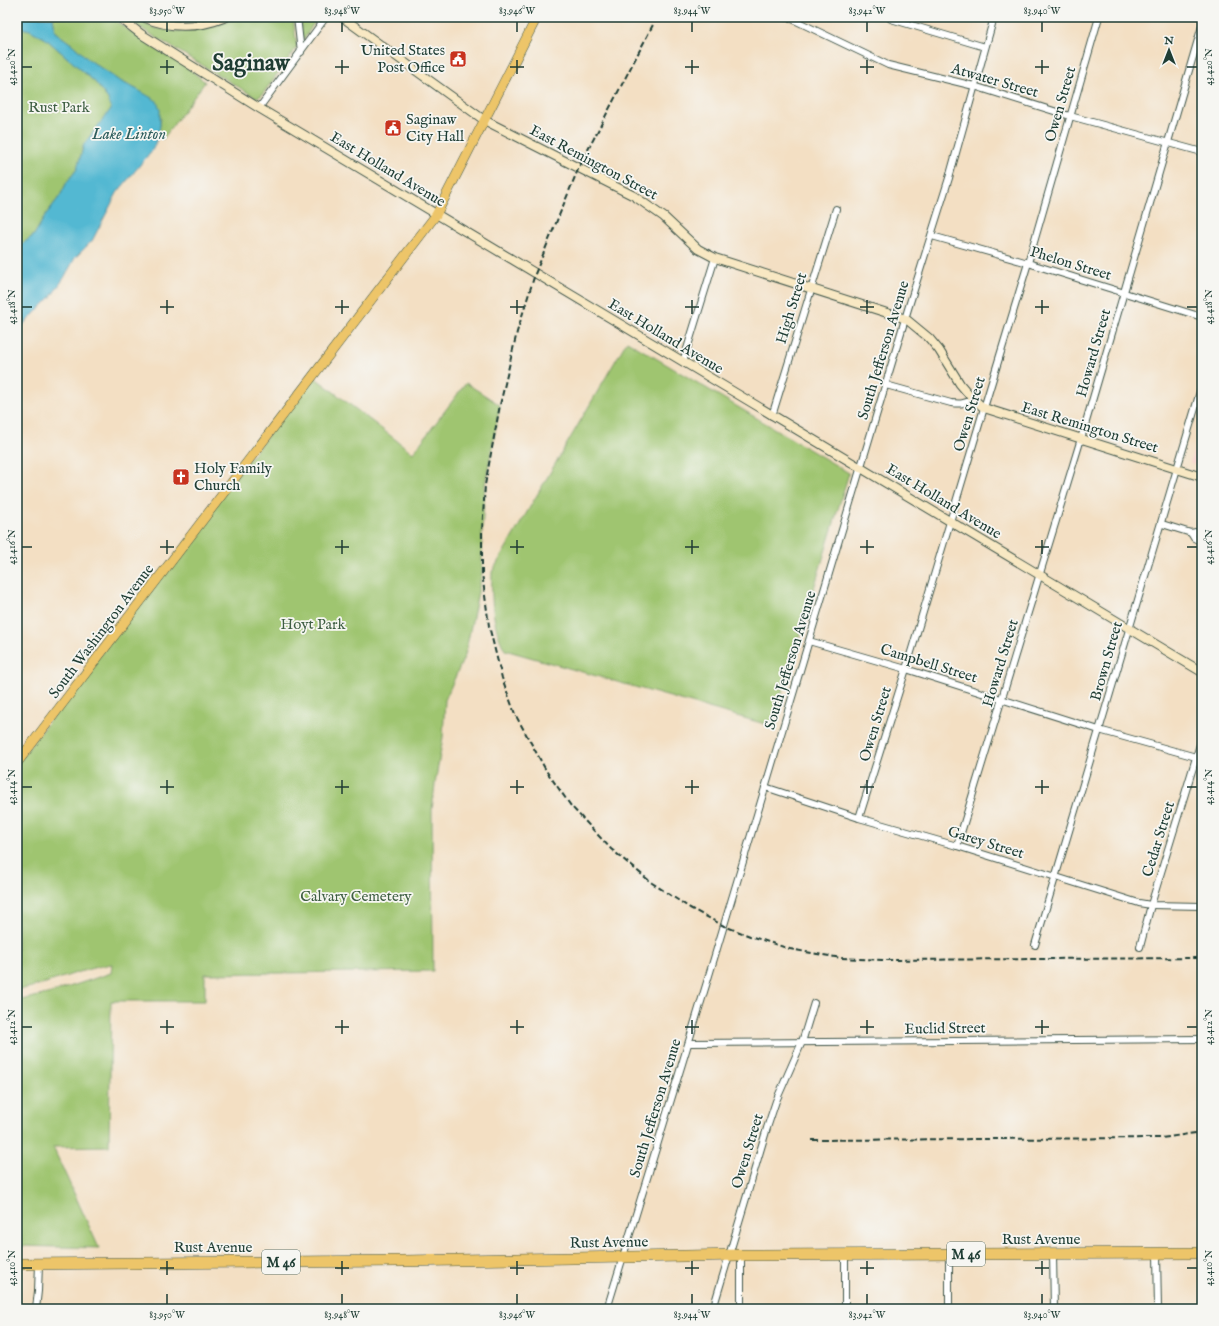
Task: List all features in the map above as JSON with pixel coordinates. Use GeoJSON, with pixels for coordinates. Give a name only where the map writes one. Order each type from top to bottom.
{"type":"FeatureCollection","features":[{"type":"Feature","properties":{"kind":"highway","name":"Rust Avenue"},"geometry":{"type":"LineString","coordinates":[[17,1264],[402,1261],[729,1255],[1202,1253]]}},
{"type":"Feature","properties":{"kind":"main road","name":"East Holland Avenue"},"geometry":{"type":"LineString","coordinates":[[119,17],[141,34],[259,108],[1202,672]]}},
{"type":"Feature","properties":{"kind":"main road"},"geometry":{"type":"LineString","coordinates":[[143,17],[155,22],[175,26],[194,26],[215,22],[226,17]]}},
{"type":"Feature","properties":{"kind":"main road","name":"East Remington Street"},"geometry":{"type":"LineString","coordinates":[[342,17],[484,120],[634,196],[664,217],[698,249],[715,258],[906,319],[929,338],[939,350],[960,384],[973,399],[984,408],[1081,440],[1202,477]]}},
{"type":"Feature","properties":{"kind":"main road","name":"South Washington Avenue"},"geometry":{"type":"LineString","coordinates":[[17,763],[436,214],[536,17]]}},
{"type":"Feature","properties":{"kind":"street"},"geometry":{"type":"LineString","coordinates":[[297,17],[301,52]]}},
{"type":"Feature","properties":{"kind":"street"},"geometry":{"type":"LineString","coordinates":[[259,108],[326,17]]}},
{"type":"Feature","properties":{"kind":"street","name":"Atwater Street"},"geometry":{"type":"LineString","coordinates":[[788,17],[888,65],[974,86],[1070,116],[1202,152]]}},
{"type":"Feature","properties":{"kind":"street","name":"South Jefferson Avenue"},"geometry":{"type":"LineString","coordinates":[[607,1309],[689,1043],[932,236],[994,17]]}},
{"type":"Feature","properties":{"kind":"street","name":"Owen Street"},"geometry":{"type":"LineString","coordinates":[[860,818],[1028,263],[1099,17]]}},
{"type":"Feature","properties":{"kind":"street"},"geometry":{"type":"LineString","coordinates":[[891,19],[986,46]]}},
{"type":"Feature","properties":{"kind":"street","name":"Howard Street"},"geometry":{"type":"LineString","coordinates":[[957,846],[1081,440],[1202,26]]}},
{"type":"Feature","properties":{"kind":"street","name":"High Street"},"geometry":{"type":"LineString","coordinates":[[772,416],[836,209]]}},
{"type":"Feature","properties":{"kind":"street","name":"Phelon Street"},"geometry":{"type":"LineString","coordinates":[[932,236],[1028,263],[1202,317]]}},
{"type":"Feature","properties":{"kind":"street"},"geometry":{"type":"LineString","coordinates":[[683,362],[715,258]]}},
{"type":"Feature","properties":{"kind":"street"},"geometry":{"type":"LineString","coordinates":[[886,385],[951,403],[960,404],[973,399]]}},
{"type":"Feature","properties":{"kind":"street","name":"Brown Street"},"geometry":{"type":"LineString","coordinates":[[1035,945],[1054,876],[1162,524],[1202,385]]}},
{"type":"Feature","properties":{"kind":"street"},"geometry":{"type":"LineString","coordinates":[[1162,524],[1191,533],[1202,533]]}},
{"type":"Feature","properties":{"kind":"street"},"geometry":{"type":"LineString","coordinates":[[1191,533],[1194,538],[1202,542]]}},
{"type":"Feature","properties":{"kind":"street","name":"Campbell Street"},"geometry":{"type":"LineString","coordinates":[[809,641],[906,669],[1099,730],[1199,758]]}},
{"type":"Feature","properties":{"kind":"street","name":"Cedar Street"},"geometry":{"type":"LineString","coordinates":[[1140,947],[1151,905],[1199,758],[1202,738]]}},
{"type":"Feature","properties":{"kind":"street","name":"Garey Street"},"geometry":{"type":"LineString","coordinates":[[765,787],[860,818],[957,846],[1139,903],[1151,905],[1202,906]]}},
{"type":"Feature","properties":{"kind":"street","name":"Owen Street"},"geometry":{"type":"LineString","coordinates":[[713,1309],[776,1100],[802,1042],[814,1003]]}},
{"type":"Feature","properties":{"kind":"street","name":"Euclid Street"},"geometry":{"type":"LineString","coordinates":[[689,1043],[1202,1039]]}},
{"type":"Feature","properties":{"kind":"street"},"geometry":{"type":"LineString","coordinates":[[1157,1253],[1158,1309]]}},
{"type":"Feature","properties":{"kind":"street"},"geometry":{"type":"LineString","coordinates":[[949,1254],[950,1309]]}},
{"type":"Feature","properties":{"kind":"street"},"geometry":{"type":"LineString","coordinates":[[1053,1254],[1054,1309]]}},
{"type":"Feature","properties":{"kind":"street"},"geometry":{"type":"LineString","coordinates":[[741,1255],[741,1309]]}},
{"type":"Feature","properties":{"kind":"street"},"geometry":{"type":"LineString","coordinates":[[845,1255],[845,1309]]}},
{"type":"Feature","properties":{"kind":"street"},"geometry":{"type":"LineString","coordinates":[[36,1309],[39,1264]]}},
{"type":"Feature","properties":{"kind":"shaded area"},"geometry":{"type":"Polygon","coordinates":[[[1202,424],[1202,467],[1190,463],[1202,424]]]}},
{"type":"Feature","properties":{"kind":"green space"},"geometry":{"type":"Polygon","coordinates":[[[53,17],[110,17],[154,48],[187,67],[205,82],[163,139],[158,136],[161,118],[138,90],[118,80],[88,59],[73,45],[55,32],[53,17]]]}},
{"type":"Feature","properties":{"kind":"green space"},"geometry":{"type":"Polygon","coordinates":[[[125,17],[129,17],[155,28],[172,31],[184,31],[208,28],[241,17],[293,17],[297,47],[262,95],[255,97],[147,32],[125,17]]]}},
{"type":"Feature","properties":{"kind":"green space"},"geometry":{"type":"Polygon","coordinates":[[[152,17],[213,17],[182,21],[152,17]]]}},
{"type":"Feature","properties":{"kind":"green space"},"geometry":{"type":"Polygon","coordinates":[[[300,17],[318,17],[304,39],[302,36],[300,17]]]}},
{"type":"Feature","properties":{"kind":"green space","name":"Rust Park"},"geometry":{"type":"Polygon","coordinates":[[[17,27],[30,30],[46,39],[95,82],[108,99],[111,109],[84,144],[77,169],[67,182],[60,196],[47,213],[34,235],[17,248],[17,27]]]}},
{"type":"Feature","properties":{"kind":"green space"},"geometry":{"type":"Polygon","coordinates":[[[627,341],[849,473],[772,726],[505,650],[497,632],[493,612],[492,572],[627,341]]]}},
{"type":"Feature","properties":{"kind":"green space","name":"Hoyt Park"},"geometry":{"type":"Polygon","coordinates":[[[313,376],[413,453],[466,383],[500,405],[485,485],[482,531],[482,573],[465,655],[445,700],[443,737],[435,784],[432,810],[433,971],[205,974],[205,1001],[111,1001],[109,1146],[53,1147],[99,1248],[17,1246],[17,1001],[51,993],[111,973],[112,964],[88,969],[41,985],[17,990],[17,763],[313,376]]]}},
{"type":"Feature","properties":{"kind":"water","name":"Lake Linton"},"geometry":{"type":"Polygon","coordinates":[[[17,17],[53,17],[55,32],[73,45],[88,59],[118,80],[157,101],[160,110],[160,126],[153,149],[117,193],[92,241],[75,258],[64,278],[50,298],[17,331],[17,248],[34,235],[47,213],[60,196],[67,182],[77,169],[84,144],[111,109],[108,99],[95,82],[46,39],[30,30],[17,27],[17,17]]]}},
{"type":"Feature","properties":{"kind":"railway"},"geometry":{"type":"LineString","coordinates":[[657,17],[579,167],[535,274],[517,332],[500,405],[485,485],[482,531],[482,573],[489,626],[502,678],[515,714],[547,772],[571,806],[611,849],[652,883],[690,908],[724,926],[790,949],[841,958],[882,960],[1202,958]]}},
{"type":"Feature","properties":{"kind":"railway"},"geometry":{"type":"LineString","coordinates":[[812,1140],[1162,1138],[1202,1132]]}},
{"type":"Feature","properties":{"kind":"place","name":"United States Post Office"},"geometry":{"type":"Point","coordinates":[458,59]}},
{"type":"Feature","properties":{"kind":"place","name":"Saginaw City Hall"},"geometry":{"type":"Point","coordinates":[393,128]}},
{"type":"Feature","properties":{"kind":"place","name":"Holy Family Church"},"geometry":{"type":"Point","coordinates":[181,477]}},
{"type":"Feature","properties":{"kind":"district","name":"Saginaw"},"geometry":{"type":"Point","coordinates":[251,62]}},
{"type":"Feature","properties":{"kind":"park label","name":"Calvary Cemetery"},"geometry":{"type":"Point","coordinates":[356,896]}}]}
